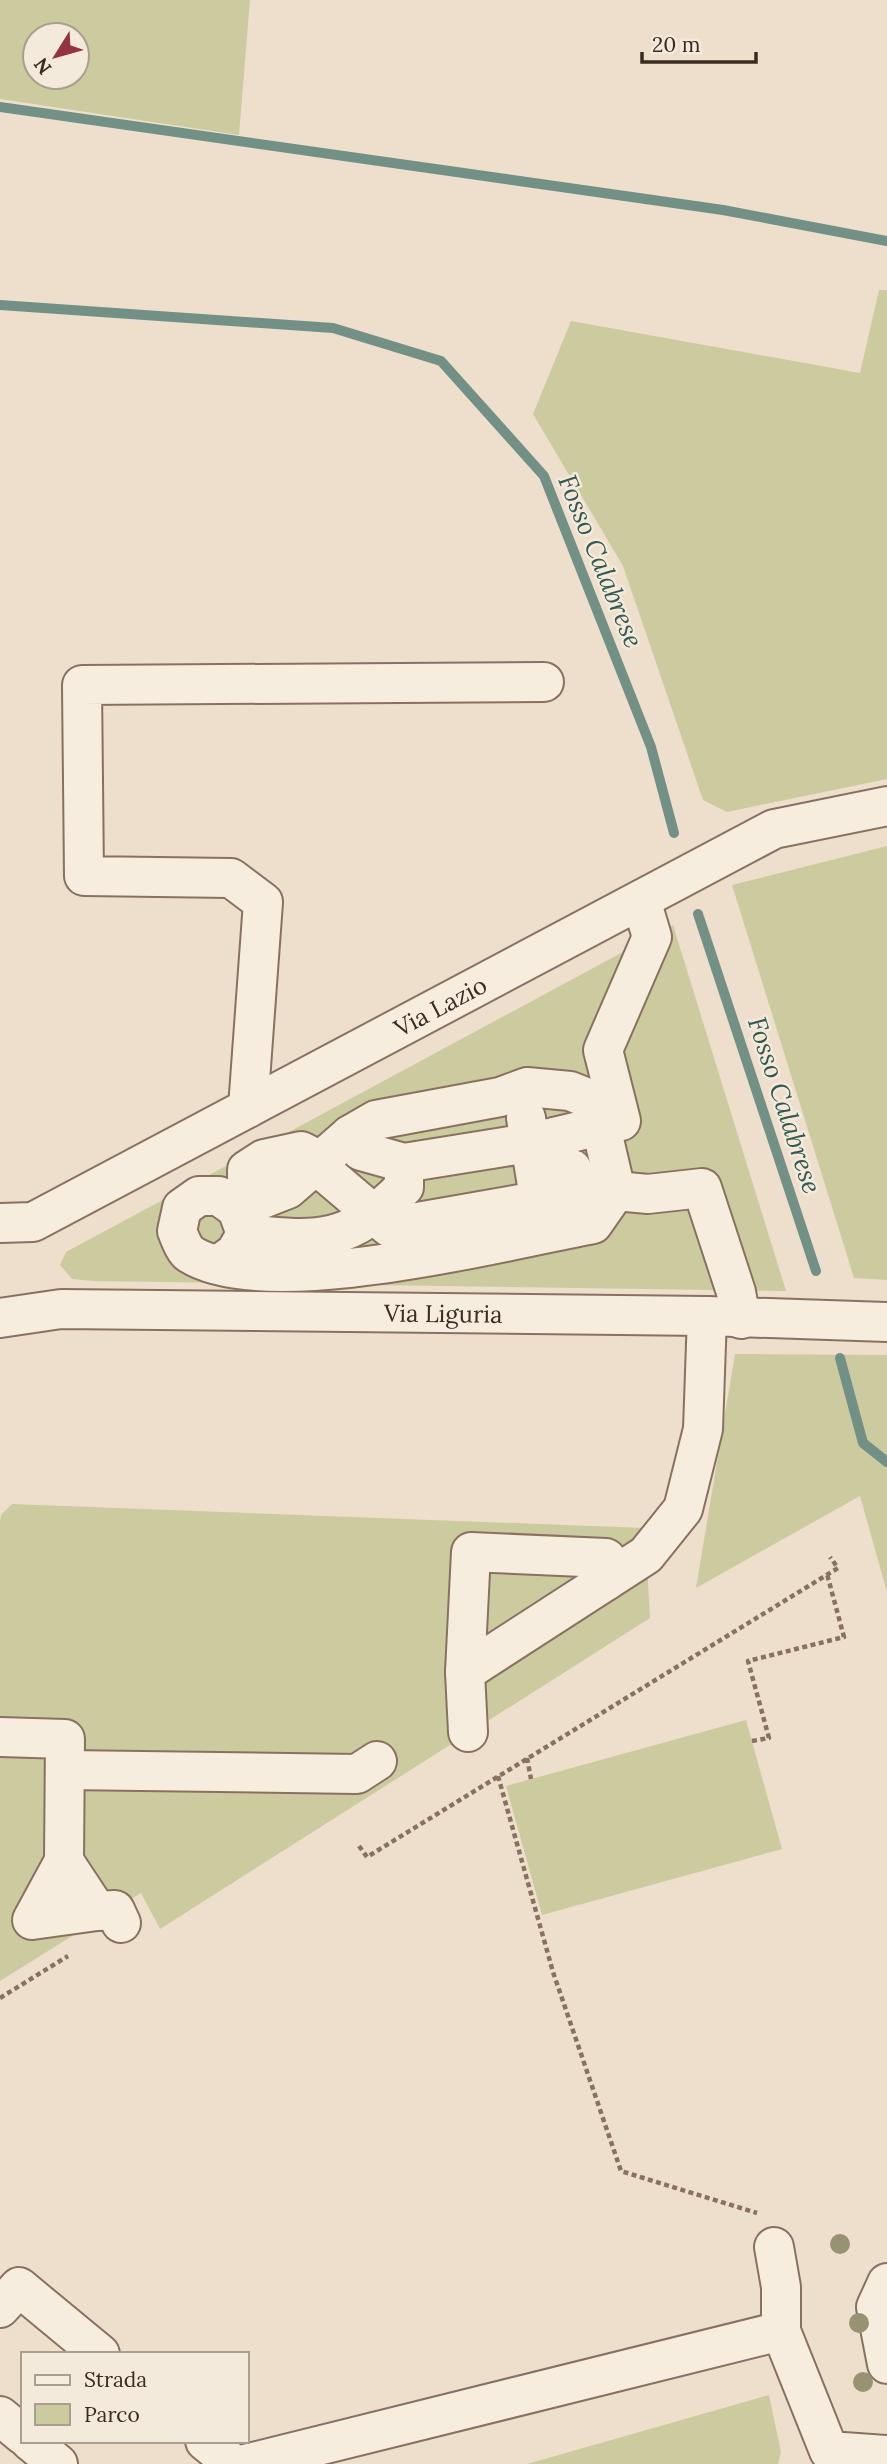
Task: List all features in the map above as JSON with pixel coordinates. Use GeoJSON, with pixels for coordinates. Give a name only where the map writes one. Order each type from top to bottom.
{"type":"FeatureCollection","features":[{"type":"Feature","properties":{"kind":"street"},"geometry":{"type":"LineString","coordinates":[[247,1108],[263,902],[231,878],[85,876],[82,685],[544,682]]}},
{"type":"Feature","properties":{"kind":"street","name":"Via Lazio"},"geometry":{"type":"LineString","coordinates":[[0,1223],[33,1222],[774,829],[887,806]]}},
{"type":"Feature","properties":{"kind":"street"},"geometry":{"type":"LineString","coordinates":[[350,1135],[361,1151],[404,1163],[518,1144],[621,1121],[603,1050],[652,937],[640,900]]}},
{"type":"Feature","properties":{"kind":"street"},"geometry":{"type":"LineString","coordinates":[[237,1235],[307,1173],[350,1135],[376,1120],[513,1092],[570,1091],[595,1101],[616,1191],[593,1224],[543,1215],[389,1227],[307,1173]]}},
{"type":"Feature","properties":{"kind":"street"},"geometry":{"type":"LineString","coordinates":[[513,1092],[518,1144],[543,1215]]}},
{"type":"Feature","properties":{"kind":"street"},"geometry":{"type":"LineString","coordinates":[[237,1235],[295,1239],[343,1233],[376,1216],[404,1187],[404,1163]]}},
{"type":"Feature","properties":{"kind":"street"},"geometry":{"type":"LineString","coordinates":[[307,1173],[337,1209],[343,1233]]}},
{"type":"Feature","properties":{"kind":"street"},"geometry":{"type":"LineString","coordinates":[[465,1672],[646,1555],[683,1509],[704,1429],[724,1318],[736,1292],[702,1188],[648,1194],[616,1191]]}},
{"type":"Feature","properties":{"kind":"street"},"geometry":{"type":"LineString","coordinates":[[237,1235],[263,1273],[350,1269],[543,1215]]}},
{"type":"Feature","properties":{"kind":"street","name":"Via Liguria"},"geometry":{"type":"LineString","coordinates":[[0,1318],[61,1309],[887,1322]]}},
{"type":"Feature","properties":{"kind":"street"},"geometry":{"type":"LineString","coordinates":[[468,1732],[465,1672],[471,1552],[606,1558],[606,1581]]}},
{"type":"Feature","properties":{"kind":"street"},"geometry":{"type":"LineString","coordinates":[[0,1737],[65,1739],[64,1861],[32,1920],[109,1917],[64,1861]]}},
{"type":"Feature","properties":{"kind":"street"},"geometry":{"type":"LineString","coordinates":[[66,1770],[358,1774],[377,1761]]}},
{"type":"Feature","properties":{"kind":"street"},"geometry":{"type":"LineString","coordinates":[[774,2247],[781,2287],[781,2331],[829,2451],[887,2455]]}},
{"type":"Feature","properties":{"kind":"street"},"geometry":{"type":"LineString","coordinates":[[887,2283],[876,2307],[887,2364]]}},
{"type":"Feature","properties":{"kind":"street"},"geometry":{"type":"LineString","coordinates":[[0,2308],[19,2287],[98,2352]]}},
{"type":"Feature","properties":{"kind":"street"},"geometry":{"type":"LineString","coordinates":[[245,2464],[781,2331]]}},
{"type":"Feature","properties":{"kind":"street"},"geometry":{"type":"LineString","coordinates":[[0,2416],[21,2433]]}},
{"type":"Feature","properties":{"kind":"street"},"geometry":{"type":"LineString","coordinates":[[32,2443],[58,2464]]}},
{"type":"Feature","properties":{"kind":"street"},"geometry":{"type":"LineString","coordinates":[[207,2443],[233,2464]]}},
{"type":"Feature","properties":{"kind":"path"},"geometry":{"type":"LineString","coordinates":[[359,1846],[367,1857],[838,1568],[830,1557]]}},
{"type":"Feature","properties":{"kind":"path"},"geometry":{"type":"LineString","coordinates":[[752,1741],[769,1738],[748,1661],[844,1637],[827,1574]]}},
{"type":"Feature","properties":{"kind":"path"},"geometry":{"type":"LineString","coordinates":[[527,1758],[531,1779]]}},
{"type":"Feature","properties":{"kind":"path"},"geometry":{"type":"LineString","coordinates":[[498,1776],[553,1972],[621,2171],[767,2216],[774,2247]]}},
{"type":"Feature","properties":{"kind":"green space"},"geometry":{"type":"Polygon","coordinates":[[[0,0],[250,0],[239,135],[0,99],[0,0]]]}},
{"type":"Feature","properties":{"kind":"green space"},"geometry":{"type":"Polygon","coordinates":[[[879,290],[887,290],[887,779],[727,812],[703,800],[623,566],[533,414],[571,321],[860,373],[879,290]]]}},
{"type":"Feature","properties":{"kind":"green space"},"geometry":{"type":"Polygon","coordinates":[[[887,846],[887,1280],[854,1278],[732,885],[887,846]]]}},
{"type":"Feature","properties":{"kind":"green space"},"geometry":{"type":"Polygon","coordinates":[[[673,925],[786,1291],[93,1281],[72,1279],[60,1265],[66,1252],[673,925]]]}},
{"type":"Feature","properties":{"kind":"green space"},"geometry":{"type":"Polygon","coordinates":[[[735,1354],[887,1355],[887,1592],[860,1496],[696,1588],[735,1354]]]}},
{"type":"Feature","properties":{"kind":"green space"},"geometry":{"type":"Polygon","coordinates":[[[12,1504],[645,1528],[650,1618],[160,1929],[141,1893],[0,1981],[0,1523],[1,1515],[12,1504]]]}},
{"type":"Feature","properties":{"kind":"green space"},"geometry":{"type":"Polygon","coordinates":[[[746,1720],[782,1849],[542,1915],[506,1786],[746,1720]]]}},
{"type":"Feature","properties":{"kind":"green space"},"geometry":{"type":"Polygon","coordinates":[[[769,2395],[781,2452],[778,2464],[527,2464],[769,2395]]]}},
{"type":"Feature","properties":{"kind":"waterway"},"geometry":{"type":"LineString","coordinates":[[0,107],[723,210],[887,241]]}},
{"type":"Feature","properties":{"kind":"waterway","name":"Fosso Calabrese"},"geometry":{"type":"LineString","coordinates":[[0,305],[333,328],[441,361],[544,476],[651,747],[674,833]]}},
{"type":"Feature","properties":{"kind":"waterway","name":"Fosso Calabrese"},"geometry":{"type":"LineString","coordinates":[[698,914],[816,1271]]}},
{"type":"Feature","properties":{"kind":"waterway","name":"Fosso Calabrese"},"geometry":{"type":"LineString","coordinates":[[840,1358],[863,1443],[887,1462]]}}]}
